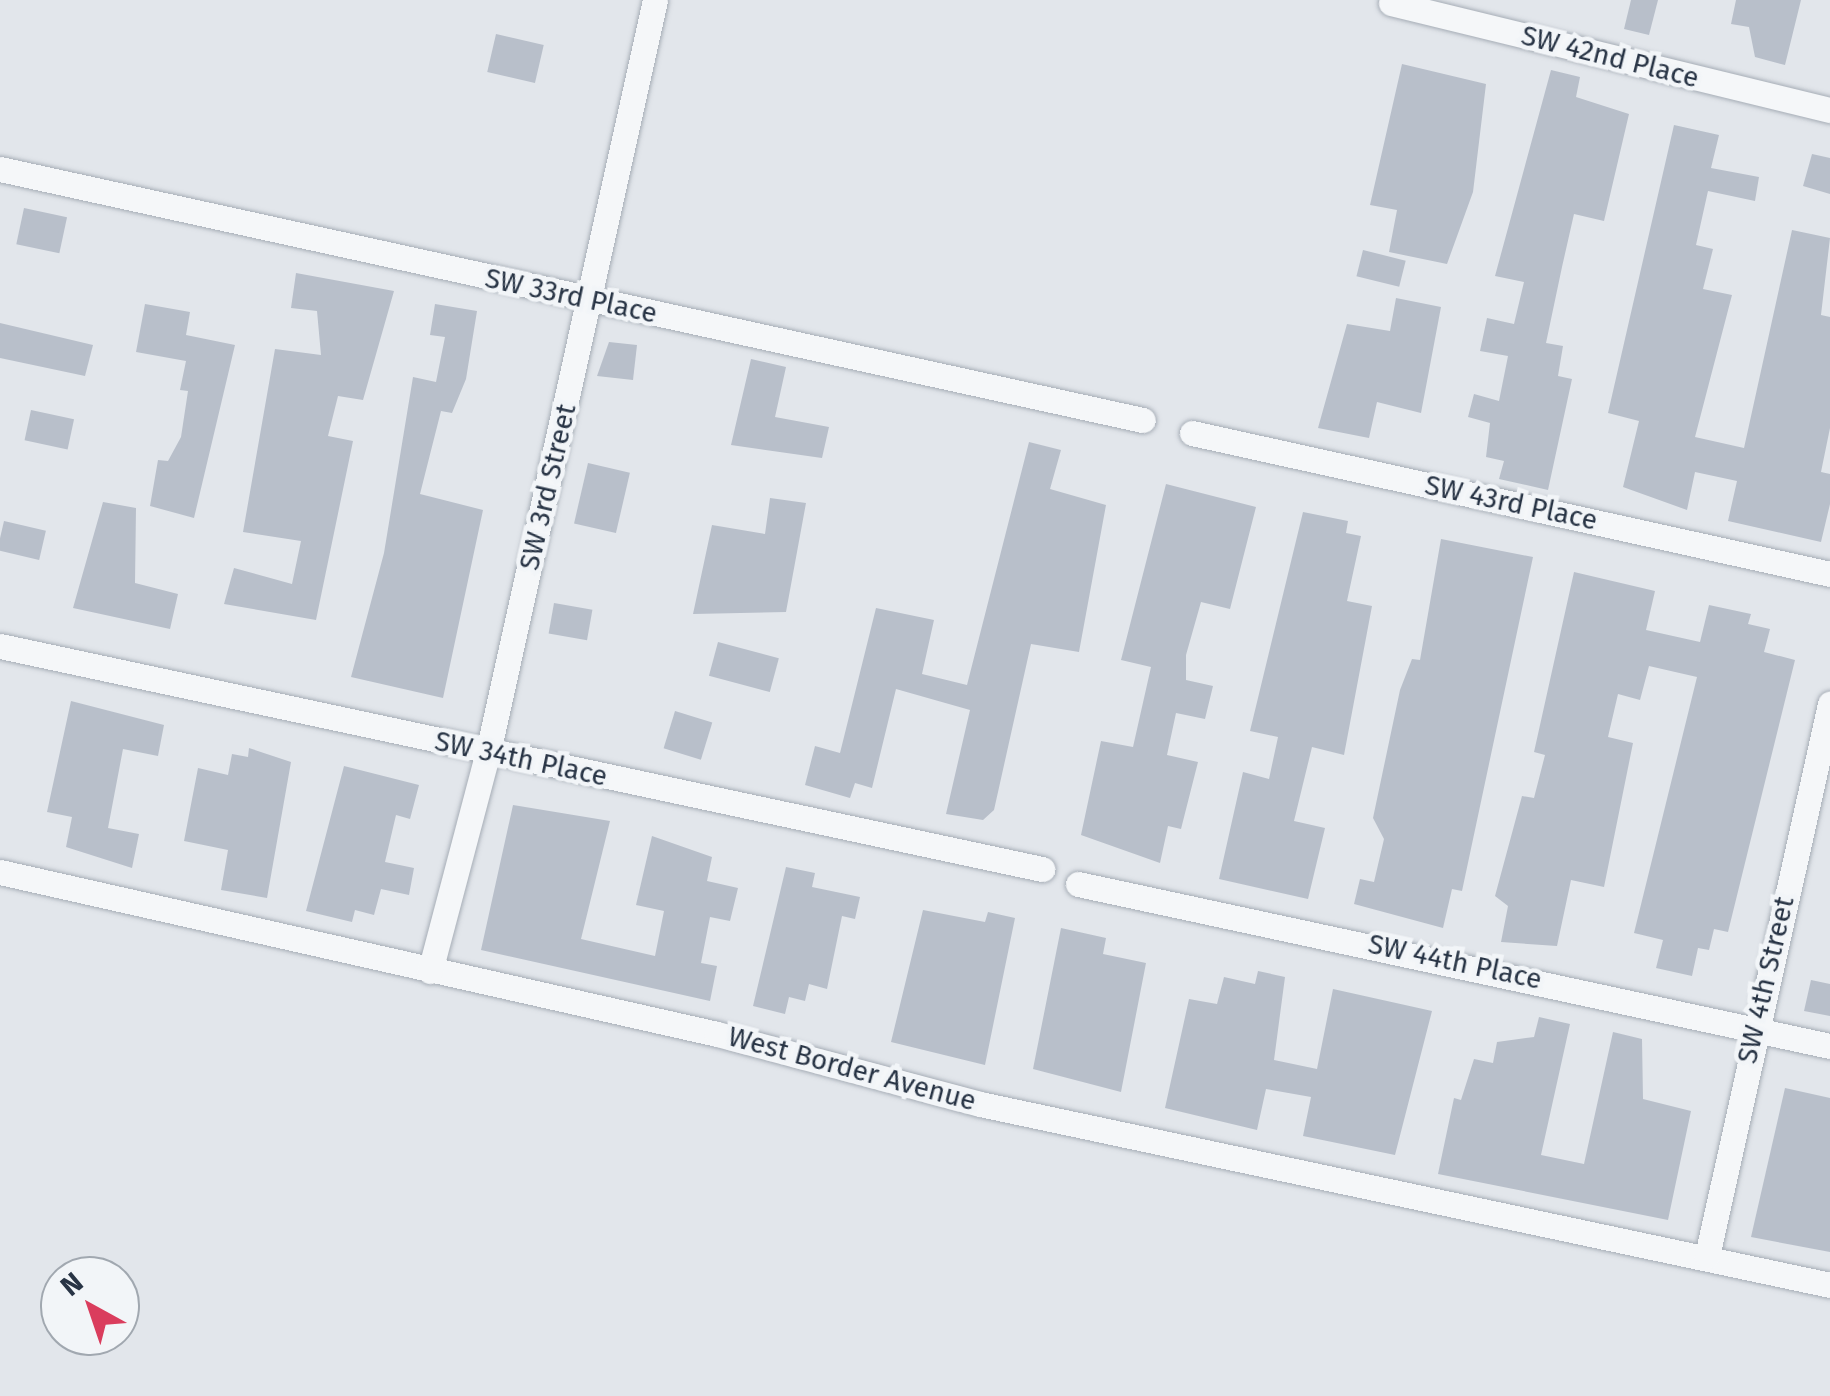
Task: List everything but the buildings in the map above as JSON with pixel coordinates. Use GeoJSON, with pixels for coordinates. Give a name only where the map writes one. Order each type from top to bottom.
{"type":"FeatureCollection","features":[{"type":"Feature","properties":{"kind":"street","name":"SW 3rd Street"},"geometry":{"type":"LineString","coordinates":[[430,971],[488,752],[655,0]]}},
{"type":"Feature","properties":{"kind":"street","name":"SW 42nd Place"},"geometry":{"type":"LineString","coordinates":[[1390,3],[1830,110]]}},
{"type":"Feature","properties":{"kind":"street","name":"SW 33rd Place"},"geometry":{"type":"LineString","coordinates":[[0,169],[1143,420]]}},
{"type":"Feature","properties":{"kind":"street","name":"SW 43rd Place"},"geometry":{"type":"LineString","coordinates":[[1192,433],[1830,574]]}},
{"type":"Feature","properties":{"kind":"street","name":"SW 34th Place"},"geometry":{"type":"LineString","coordinates":[[0,646],[1042,869]]}},
{"type":"Feature","properties":{"kind":"street","name":"SW 4th Street"},"geometry":{"type":"LineString","coordinates":[[1706,1256],[1830,704]]}},
{"type":"Feature","properties":{"kind":"street","name":"West Border Avenue"},"geometry":{"type":"LineString","coordinates":[[0,872],[980,1104],[1830,1285]]}},
{"type":"Feature","properties":{"kind":"street","name":"SW 44th Place"},"geometry":{"type":"LineString","coordinates":[[1078,884],[1830,1046]]}}]}
